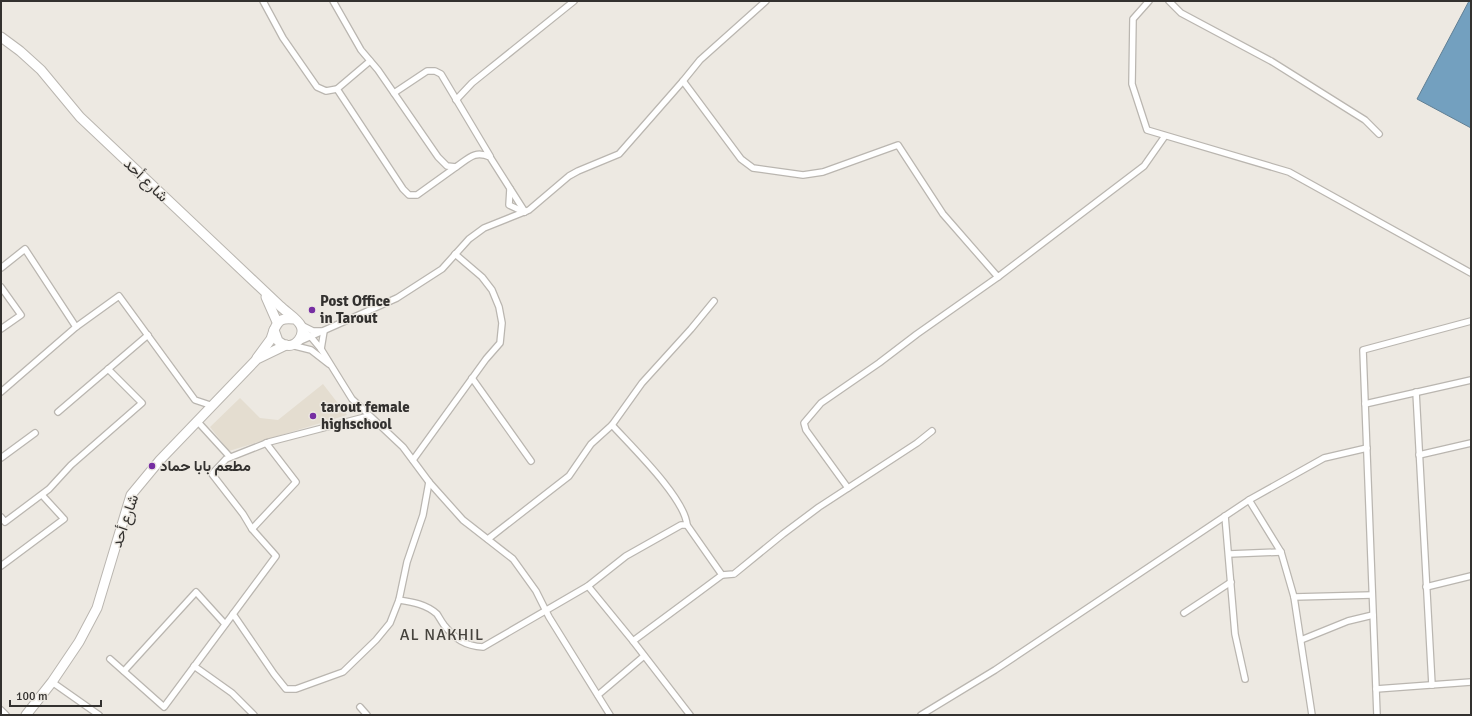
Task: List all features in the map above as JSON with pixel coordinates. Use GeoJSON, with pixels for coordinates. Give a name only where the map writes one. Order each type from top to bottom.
{"type":"FeatureCollection","features":[{"type":"Feature","properties":{"kind":"main road","name":"شارع أحد"},"geometry":{"type":"LineString","coordinates":[[1,37],[20,51],[41,70],[80,117],[299,324]]}},
{"type":"Feature","properties":{"kind":"main road"},"geometry":{"type":"LineString","coordinates":[[257,359],[271,339],[276,326],[284,318],[299,324],[302,336],[291,344],[278,341],[276,326],[275,313],[263,290]]}},
{"type":"Feature","properties":{"kind":"main road","name":"شارع أحد"},"geometry":{"type":"LineString","coordinates":[[26,715],[52,682],[79,642],[97,608],[131,494],[160,460],[257,359],[291,344]]}},
{"type":"Feature","properties":{"kind":"street"},"geometry":{"type":"LineString","coordinates":[[263,1],[283,38],[317,87],[326,91],[337,87],[370,60]]}},
{"type":"Feature","properties":{"kind":"street"},"geometry":{"type":"LineString","coordinates":[[333,1],[361,50],[394,93],[438,157],[447,166],[456,167]]}},
{"type":"Feature","properties":{"kind":"street"},"geometry":{"type":"LineString","coordinates":[[456,100],[472,83],[574,1]]}},
{"type":"Feature","properties":{"kind":"street"},"geometry":{"type":"LineString","coordinates":[[291,344],[324,332],[397,298],[442,269],[468,239],[484,228],[529,210],[574,173],[619,154],[683,82],[700,60],[766,1]]}},
{"type":"Feature","properties":{"kind":"street"},"geometry":{"type":"LineString","coordinates":[[1150,1],[1133,19],[1132,84],[1147,130],[1289,172],[1471,273]]}},
{"type":"Feature","properties":{"kind":"street"},"geometry":{"type":"LineString","coordinates":[[1169,1],[1181,12],[1271,61],[1364,120],[1379,134]]}},
{"type":"Feature","properties":{"kind":"street"},"geometry":{"type":"LineString","coordinates":[[394,93],[427,72],[435,71],[441,74],[490,157],[525,212]]}},
{"type":"Feature","properties":{"kind":"street"},"geometry":{"type":"LineString","coordinates":[[683,82],[741,159],[753,168],[803,175],[823,172],[898,145],[944,214],[998,277]]}},
{"type":"Feature","properties":{"kind":"street"},"geometry":{"type":"LineString","coordinates":[[337,87],[403,189],[409,195],[417,195],[472,155],[482,153],[490,157]]}},
{"type":"Feature","properties":{"kind":"street"},"geometry":{"type":"LineString","coordinates":[[848,488],[806,430],[804,423],[821,404],[998,277],[1144,166],[1165,136]]}},
{"type":"Feature","properties":{"kind":"street"},"geometry":{"type":"LineString","coordinates":[[510,189],[509,205],[525,212]]}},
{"type":"Feature","properties":{"kind":"street"},"geometry":{"type":"LineString","coordinates":[[1,268],[25,249],[76,327]]}},
{"type":"Feature","properties":{"kind":"street"},"geometry":{"type":"LineString","coordinates":[[413,460],[472,378],[500,343],[502,323],[499,307],[492,290],[482,277],[455,254]]}},
{"type":"Feature","properties":{"kind":"street"},"geometry":{"type":"LineString","coordinates":[[1,287],[21,315],[1,329]]}},
{"type":"Feature","properties":{"kind":"street"},"geometry":{"type":"LineString","coordinates":[[1,392],[76,327],[119,296],[195,400],[213,406]]}},
{"type":"Feature","properties":{"kind":"street"},"geometry":{"type":"LineString","coordinates":[[488,539],[568,476],[591,444],[612,425],[626,403],[642,383],[714,301]]}},
{"type":"Feature","properties":{"kind":"street"},"geometry":{"type":"LineString","coordinates":[[1377,715],[1363,350],[1471,321]]}},
{"type":"Feature","properties":{"kind":"street"},"geometry":{"type":"LineString","coordinates":[[299,324],[313,331],[324,332]]}},
{"type":"Feature","properties":{"kind":"street"},"geometry":{"type":"LineString","coordinates":[[299,324],[321,348],[352,399],[403,447],[429,482],[463,520],[513,558],[536,591],[545,610],[610,715]]}},
{"type":"Feature","properties":{"kind":"street"},"geometry":{"type":"LineString","coordinates":[[321,348],[324,332]]}},
{"type":"Feature","properties":{"kind":"street"},"geometry":{"type":"LineString","coordinates":[[58,412],[148,336]]}},
{"type":"Feature","properties":{"kind":"street"},"geometry":{"type":"LineString","coordinates":[[291,344],[311,350],[331,366]]}},
{"type":"Feature","properties":{"kind":"street"},"geometry":{"type":"LineString","coordinates":[[1,517],[5,522],[49,490],[71,465],[142,404],[108,369]]}},
{"type":"Feature","properties":{"kind":"street"},"geometry":{"type":"LineString","coordinates":[[472,378],[531,461]]}},
{"type":"Feature","properties":{"kind":"street"},"geometry":{"type":"LineString","coordinates":[[1365,404],[1471,380]]}},
{"type":"Feature","properties":{"kind":"street"},"geometry":{"type":"LineString","coordinates":[[1416,392],[1432,684]]}},
{"type":"Feature","properties":{"kind":"street"},"geometry":{"type":"LineString","coordinates":[[110,659],[164,707],[276,556],[252,529],[243,514],[212,474],[226,458],[266,443],[369,416]]}},
{"type":"Feature","properties":{"kind":"street"},"geometry":{"type":"LineString","coordinates":[[198,422],[230,457]]}},
{"type":"Feature","properties":{"kind":"street"},"geometry":{"type":"LineString","coordinates":[[612,425],[671,491],[686,518],[687,525],[722,575]]}},
{"type":"Feature","properties":{"kind":"street"},"geometry":{"type":"LineString","coordinates":[[633,641],[722,575],[734,574],[818,507],[917,443],[932,431]]}},
{"type":"Feature","properties":{"kind":"street"},"geometry":{"type":"LineString","coordinates":[[1,458],[35,433]]}},
{"type":"Feature","properties":{"kind":"street"},"geometry":{"type":"LineString","coordinates":[[252,529],[296,482],[266,443]]}},
{"type":"Feature","properties":{"kind":"street"},"geometry":{"type":"LineString","coordinates":[[1419,455],[1471,443]]}},
{"type":"Feature","properties":{"kind":"street"},"geometry":{"type":"LineString","coordinates":[[921,715],[995,670],[1249,500],[1324,458],[1366,448]]}},
{"type":"Feature","properties":{"kind":"street"},"geometry":{"type":"LineString","coordinates":[[233,614],[286,689],[296,689],[343,672],[376,640],[390,623],[399,600],[407,562],[423,515],[429,482]]}},
{"type":"Feature","properties":{"kind":"street"},"geometry":{"type":"LineString","coordinates":[[1,566],[64,520],[42,495]]}},
{"type":"Feature","properties":{"kind":"street"},"geometry":{"type":"LineString","coordinates":[[1249,500],[1281,552],[1294,597],[1312,715]]}},
{"type":"Feature","properties":{"kind":"street"},"geometry":{"type":"LineString","coordinates":[[1225,516],[1235,634],[1245,679]]}},
{"type":"Feature","properties":{"kind":"street"},"geometry":{"type":"LineString","coordinates":[[399,600],[421,604],[436,614],[458,640],[471,646],[483,647],[588,586],[626,556],[681,525],[687,525]]}},
{"type":"Feature","properties":{"kind":"street"},"geometry":{"type":"LineString","coordinates":[[1229,554],[1281,552]]}},
{"type":"Feature","properties":{"kind":"street"},"geometry":{"type":"LineString","coordinates":[[1426,587],[1471,576]]}},
{"type":"Feature","properties":{"kind":"street"},"geometry":{"type":"LineString","coordinates":[[1184,614],[1231,582]]}},
{"type":"Feature","properties":{"kind":"street"},"geometry":{"type":"LineString","coordinates":[[588,586],[690,715]]}},
{"type":"Feature","properties":{"kind":"street"},"geometry":{"type":"LineString","coordinates":[[124,671],[196,592],[226,624]]}},
{"type":"Feature","properties":{"kind":"street"},"geometry":{"type":"LineString","coordinates":[[1294,597],[1372,595]]}},
{"type":"Feature","properties":{"kind":"street"},"geometry":{"type":"LineString","coordinates":[[1301,640],[1348,621],[1373,616]]}},
{"type":"Feature","properties":{"kind":"street"},"geometry":{"type":"LineString","coordinates":[[598,695],[644,656]]}},
{"type":"Feature","properties":{"kind":"street"},"geometry":{"type":"LineString","coordinates":[[194,666],[232,693],[254,715]]}},
{"type":"Feature","properties":{"kind":"street"},"geometry":{"type":"LineString","coordinates":[[52,682],[99,715]]}},
{"type":"Feature","properties":{"kind":"street"},"geometry":{"type":"LineString","coordinates":[[1376,689],[1471,682]]}},
{"type":"Feature","properties":{"kind":"street"},"geometry":{"type":"LineString","coordinates":[[360,707],[367,715]]}},
{"type":"Feature","properties":{"kind":"street"},"geometry":{"type":"LineString","coordinates":[[1,710],[6,715]]}},
{"type":"Feature","properties":{"kind":"shaded area","name":"tarout female highschool"},"geometry":{"type":"Polygon","coordinates":[[[323,384],[347,415],[229,451],[210,427],[240,398],[260,418],[278,420],[323,384]]]}},
{"type":"Feature","properties":{"kind":"water"},"geometry":{"type":"Polygon","coordinates":[[[1469,1],[1471,1],[1471,128],[1417,99],[1469,1]]]}},
{"type":"Feature","properties":{"kind":"place","name":"Post Office in Tarout"},"geometry":{"type":"Point","coordinates":[312,310]}},
{"type":"Feature","properties":{"kind":"place","name":"tarout female highschool"},"geometry":{"type":"Point","coordinates":[313,416]}},
{"type":"Feature","properties":{"kind":"place","name":"مطعم بابا حماد"},"geometry":{"type":"Point","coordinates":[152,466]}},
{"type":"Feature","properties":{"kind":"district","name":"AL NAKHIL"},"geometry":{"type":"Point","coordinates":[442,635]}}]}
